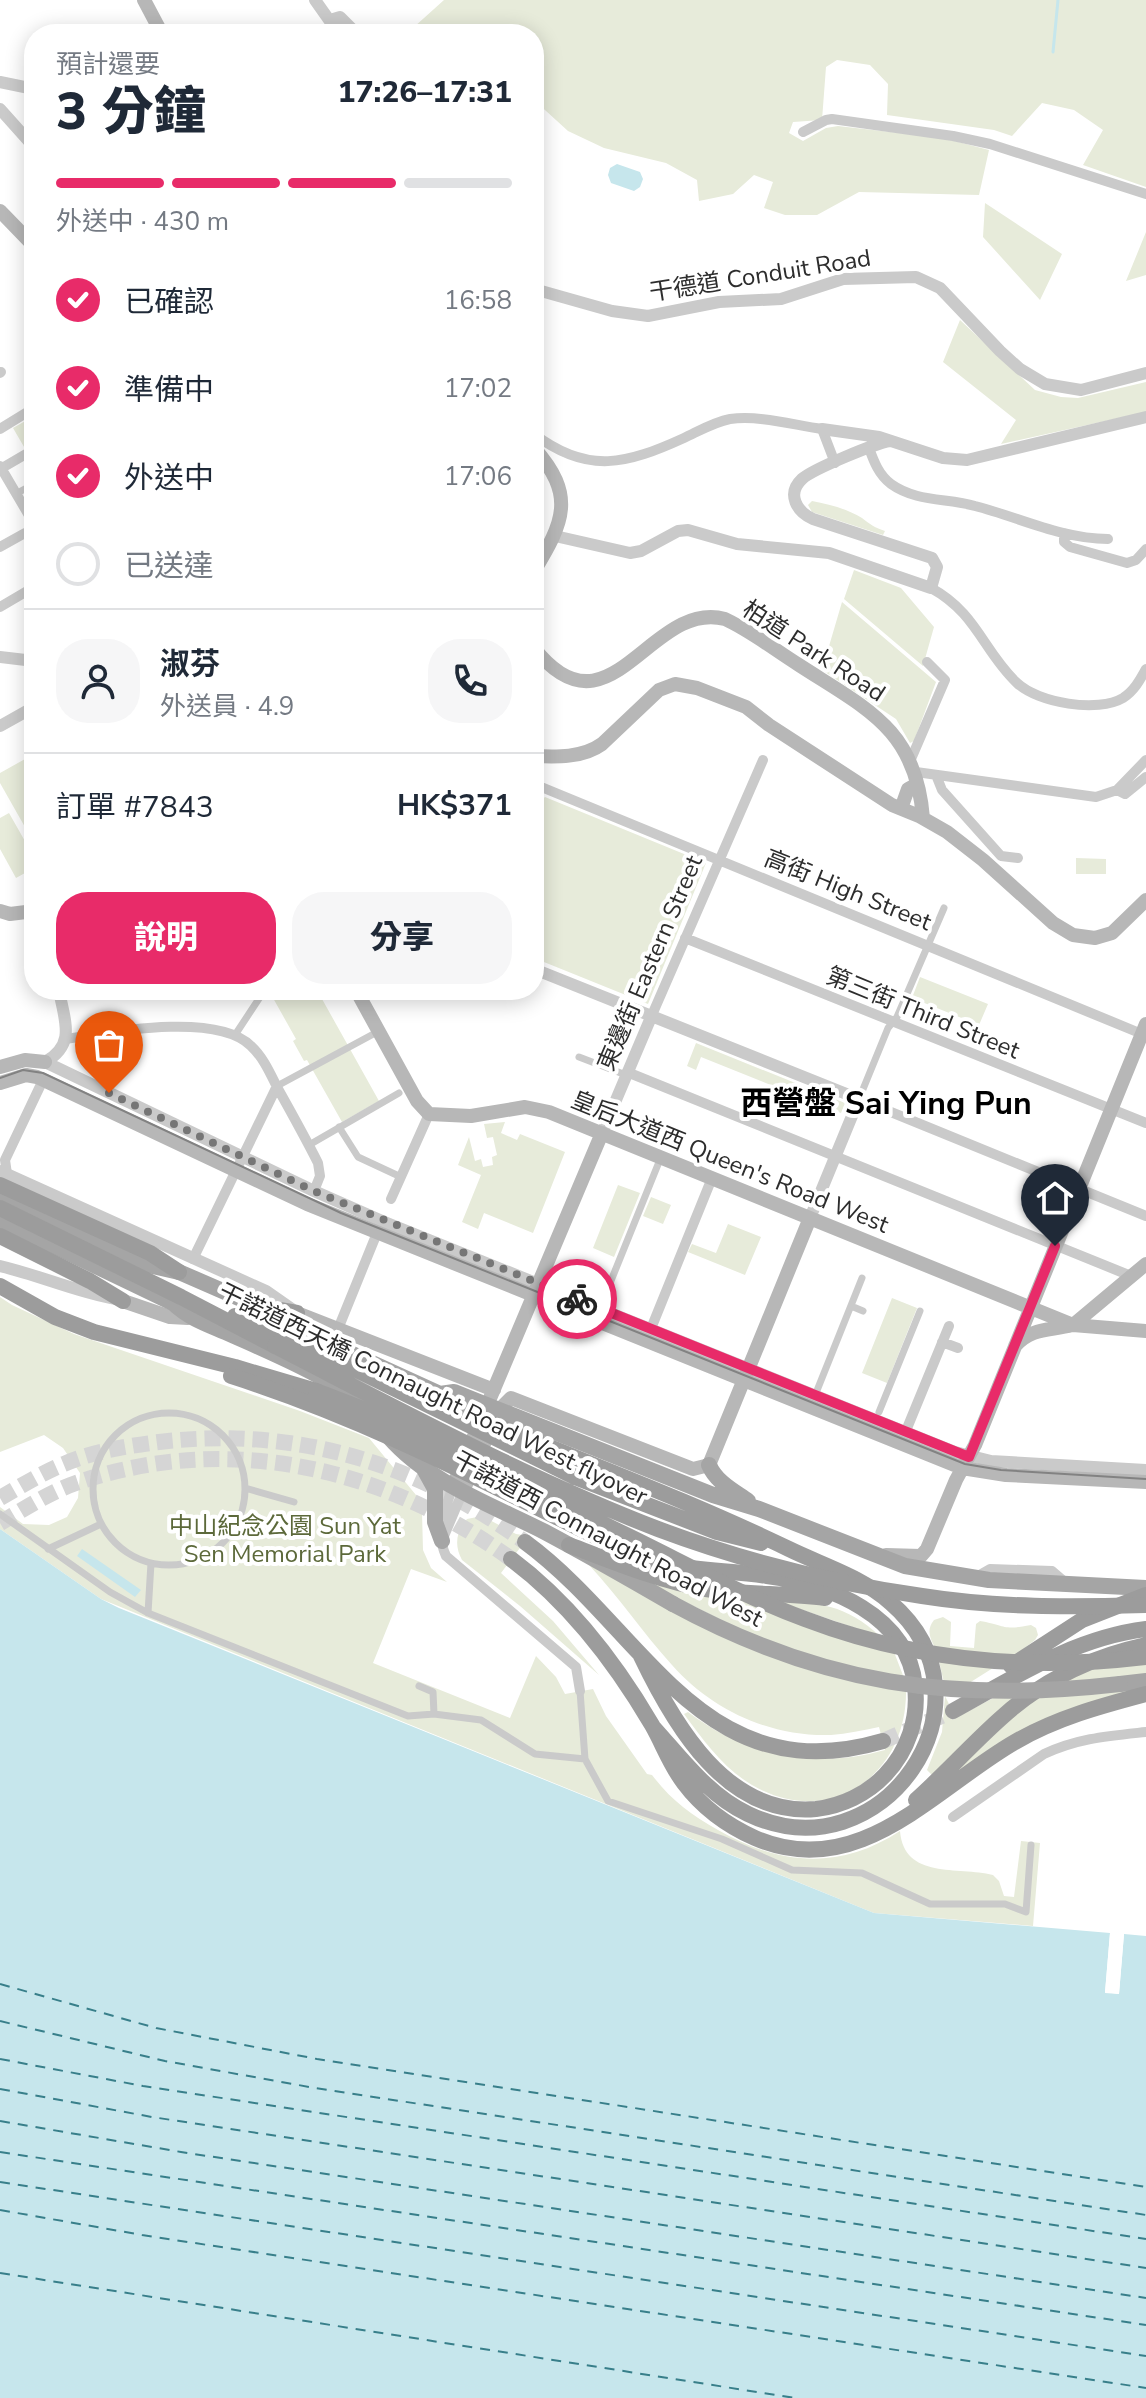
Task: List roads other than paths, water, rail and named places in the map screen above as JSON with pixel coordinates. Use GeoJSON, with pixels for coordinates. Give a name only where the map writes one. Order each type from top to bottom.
{"type":"FeatureCollection","features":[{"type":"Feature","properties":{"kind":"highway"},"geometry":{"type":"LineString","coordinates":[[3,1170],[179,1272]]}},
{"type":"Feature","properties":{"kind":"highway","name":"干諾道西天橋 Connaught Road West flyover"},"geometry":{"type":"LineString","coordinates":[[0,1208],[565,1489],[639,1521],[725,1552],[849,1583],[963,1602],[1056,1607],[1146,1605]]}},
{"type":"Feature","properties":{"kind":"highway"},"geometry":{"type":"LineString","coordinates":[[0,1236],[123,1301]]}},
{"type":"Feature","properties":{"kind":"highway","name":"干諾道西天橋 Connaught Road West flyover"},"geometry":{"type":"LineString","coordinates":[[0,1286],[55,1317],[126,1342],[269,1376],[378,1415],[756,1599],[856,1636],[933,1654],[1013,1663],[1076,1663],[1146,1657]]}},
{"type":"Feature","properties":{"kind":"highway"},"geometry":{"type":"LineString","coordinates":[[181,1297],[272,1329],[575,1477],[717,1532],[794,1552]]}},
{"type":"Feature","properties":{"kind":"highway"},"geometry":{"type":"LineString","coordinates":[[257,1306],[297,1313]]}},
{"type":"Feature","properties":{"kind":"highway"},"geometry":{"type":"LineString","coordinates":[[126,1342],[289,1394],[359,1422],[653,1561],[787,1579],[846,1600],[878,1618],[901,1644],[914,1675],[916,1707],[907,1742],[891,1769],[866,1791],[834,1805],[810,1809],[772,1804],[748,1794],[702,1755],[660,1697],[641,1656]]}},
{"type":"Feature","properties":{"kind":"highway"},"geometry":{"type":"LineString","coordinates":[[491,1410],[848,1575],[880,1595],[901,1613],[918,1635],[932,1672],[934,1707],[929,1738],[909,1776],[884,1801],[859,1816],[824,1826],[787,1826],[751,1815],[719,1796],[654,1728],[587,1631],[542,1584],[511,1559]]}},
{"type":"Feature","properties":{"kind":"highway"},"geometry":{"type":"LineString","coordinates":[[525,1542],[564,1574],[641,1656],[707,1715],[732,1731],[760,1743],[789,1750],[818,1752],[858,1748],[883,1741]]}},
{"type":"Feature","properties":{"kind":"highway"},"geometry":{"type":"LineString","coordinates":[[569,1545],[686,1585],[846,1600]]}},
{"type":"Feature","properties":{"kind":"highway"},"geometry":{"type":"LineString","coordinates":[[974,1699],[1015,1662],[1082,1620],[1146,1595]]}},
{"type":"Feature","properties":{"kind":"highway"},"geometry":{"type":"LineString","coordinates":[[953,1711],[1066,1650],[1102,1638],[1146,1629]]}},
{"type":"Feature","properties":{"kind":"highway"},"geometry":{"type":"LineString","coordinates":[[874,1836],[932,1785],[1000,1718],[1032,1693],[1085,1664],[1146,1645]]}},
{"type":"Feature","properties":{"kind":"highway"},"geometry":{"type":"LineString","coordinates":[[654,1728],[674,1770],[694,1796],[714,1814],[747,1835],[785,1847],[813,1849],[844,1846],[874,1836],[912,1814],[1001,1750],[1036,1730],[1145,1685]]}},
{"type":"Feature","properties":{"kind":"main road"},"geometry":{"type":"LineString","coordinates":[[144,0],[157,24]]}},
{"type":"Feature","properties":{"kind":"main road"},"geometry":{"type":"LineString","coordinates":[[0,211],[24,236]]}},
{"type":"Feature","properties":{"kind":"main road"},"geometry":{"type":"LineString","coordinates":[[544,462],[558,482],[561,505],[555,536],[544,552]]}},
{"type":"Feature","properties":{"kind":"main road","name":"柏道 Park Road"},"geometry":{"type":"LineString","coordinates":[[544,659],[569,677],[601,680],[620,670],[682,624],[704,618],[722,618],[879,717],[914,772],[921,794],[923,818]]}},
{"type":"Feature","properties":{"kind":"main road"},"geometry":{"type":"LineString","coordinates":[[544,756],[579,754],[597,748],[654,694],[670,685],[689,686],[712,694],[745,717],[769,725],[923,818],[967,847],[1053,923],[1073,935],[1085,938],[1112,933],[1146,900]]}},
{"type":"Feature","properties":{"kind":"main road"},"geometry":{"type":"LineString","coordinates":[[900,805],[914,772]]}},
{"type":"Feature","properties":{"kind":"main road"},"geometry":{"type":"LineString","coordinates":[[0,911],[10,914],[24,912]]}},
{"type":"Feature","properties":{"kind":"main road"},"geometry":{"type":"LineString","coordinates":[[362,1000],[417,1101],[429,1114]]}},
{"type":"Feature","properties":{"kind":"main road"},"geometry":{"type":"LineString","coordinates":[[878,1554],[921,1556],[927,1549],[1145,1031]]}},
{"type":"Feature","properties":{"kind":"main road"},"geometry":{"type":"LineString","coordinates":[[0,1067],[25,1060],[45,1062]]}},
{"type":"Feature","properties":{"kind":"main road"},"geometry":{"type":"LineString","coordinates":[[0,1083],[26,1075],[43,1080],[377,1233],[536,1290],[991,1474],[1089,1472],[1146,1482]]}},
{"type":"Feature","properties":{"kind":"main road","name":"皇后大道西 Queen's Road West"},"geometry":{"type":"LineString","coordinates":[[429,1114],[471,1116],[525,1107],[549,1112],[1073,1325],[1146,1331]]}},
{"type":"Feature","properties":{"kind":"main road","name":"東邊街 Eastern Street"},"geometry":{"type":"LineString","coordinates":[[458,1488],[602,1133]]}},
{"type":"Feature","properties":{"kind":"main road"},"geometry":{"type":"LineString","coordinates":[[0,1197],[144,1264],[179,1272],[257,1306],[291,1326],[440,1394],[454,1392],[491,1410],[905,1566],[974,1578],[1146,1588]]}},
{"type":"Feature","properties":{"kind":"main road"},"geometry":{"type":"LineString","coordinates":[[759,1509],[720,1481],[709,1465],[810,1218]]}},
{"type":"Feature","properties":{"kind":"main road","name":"干諾道西 Connaught Road West"},"geometry":{"type":"LineString","coordinates":[[0,1220],[173,1303],[188,1318]]}},
{"type":"Feature","properties":{"kind":"main road"},"geometry":{"type":"LineString","coordinates":[[1013,1349],[1022,1338],[1037,1330],[1073,1325],[1146,1264]]}},
{"type":"Feature","properties":{"kind":"main road","name":"干諾道西 Connaught Road West"},"geometry":{"type":"LineString","coordinates":[[123,1301],[170,1317],[188,1318],[246,1341],[343,1390],[361,1404],[407,1456],[423,1468],[673,1604],[729,1632],[787,1655],[848,1673],[910,1685],[984,1692],[1145,1685]]}},
{"type":"Feature","properties":{"kind":"main road"},"geometry":{"type":"LineString","coordinates":[[297,1313],[338,1329],[491,1410]]}},
{"type":"Feature","properties":{"kind":"main road"},"geometry":{"type":"LineString","coordinates":[[491,1410],[517,1398],[693,1469],[709,1465]]}},
{"type":"Feature","properties":{"kind":"main road"},"geometry":{"type":"LineString","coordinates":[[423,1468],[435,1489],[435,1522],[442,1541]]}},
{"type":"Feature","properties":{"kind":"street"},"geometry":{"type":"LineString","coordinates":[[315,0],[333,24]]}},
{"type":"Feature","properties":{"kind":"street"},"geometry":{"type":"LineString","coordinates":[[330,20],[340,17],[347,24]]}},
{"type":"Feature","properties":{"kind":"street"},"geometry":{"type":"LineString","coordinates":[[0,82],[24,87]]}},
{"type":"Feature","properties":{"kind":"street"},"geometry":{"type":"LineString","coordinates":[[0,109],[24,136]]}},
{"type":"Feature","properties":{"kind":"street"},"geometry":{"type":"LineString","coordinates":[[803,132],[832,119],[953,136],[999,146],[1146,194]]}},
{"type":"Feature","properties":{"kind":"street","name":"干德道 Conduit Road"},"geometry":{"type":"LineString","coordinates":[[544,292],[621,313],[648,316],[719,302],[781,299],[843,279],[916,277],[940,288],[1000,351],[1020,369],[1045,384],[1081,390],[1146,373]]}},
{"type":"Feature","properties":{"kind":"street"},"geometry":{"type":"LineString","coordinates":[[0,429],[24,414]]}},
{"type":"Feature","properties":{"kind":"street"},"geometry":{"type":"LineString","coordinates":[[544,440],[584,460],[616,463],[729,420],[760,420],[890,441],[943,458],[967,460],[1146,417]]}},
{"type":"Feature","properties":{"kind":"street"},"geometry":{"type":"LineString","coordinates":[[822,429],[835,463]]}},
{"type":"Feature","properties":{"kind":"street"},"geometry":{"type":"LineString","coordinates":[[890,441],[811,474],[799,482],[794,496],[798,509],[813,519],[932,558],[937,567],[931,588]]}},
{"type":"Feature","properties":{"kind":"street"},"geometry":{"type":"LineString","coordinates":[[869,448],[883,477],[905,491],[937,501],[974,505],[1064,533],[1108,539]]}},
{"type":"Feature","properties":{"kind":"street"},"geometry":{"type":"LineString","coordinates":[[24,455],[1,467],[24,506]]}},
{"type":"Feature","properties":{"kind":"street"},"geometry":{"type":"LineString","coordinates":[[555,536],[637,553],[669,535],[688,530],[746,546],[829,553],[931,588],[963,611],[1007,672],[1021,686],[1030,692],[1080,705],[1110,703],[1130,692],[1146,669]]}},
{"type":"Feature","properties":{"kind":"street"},"geometry":{"type":"LineString","coordinates":[[1064,533],[1064,542],[1070,547],[1127,563],[1136,560],[1146,549]]}},
{"type":"Feature","properties":{"kind":"street"},"geometry":{"type":"LineString","coordinates":[[0,547],[24,534]]}},
{"type":"Feature","properties":{"kind":"street"},"geometry":{"type":"LineString","coordinates":[[0,607],[24,593]]}},
{"type":"Feature","properties":{"kind":"street"},"geometry":{"type":"LineString","coordinates":[[0,657],[24,660]]}},
{"type":"Feature","properties":{"kind":"street"},"geometry":{"type":"LineString","coordinates":[[927,662],[945,680],[914,772],[1090,797],[1117,790],[1146,760]]}},
{"type":"Feature","properties":{"kind":"street"},"geometry":{"type":"LineString","coordinates":[[0,726],[24,713]]}},
{"type":"Feature","properties":{"kind":"street","name":"東邊街 Eastern Street"},"geometry":{"type":"LineString","coordinates":[[602,1133],[763,760]]}},
{"type":"Feature","properties":{"kind":"street"},"geometry":{"type":"LineString","coordinates":[[936,775],[942,790],[995,850],[1001,856],[1018,858]]}},
{"type":"Feature","properties":{"kind":"street"},"geometry":{"type":"LineString","coordinates":[[1117,790],[1125,794],[1146,777]]}},
{"type":"Feature","properties":{"kind":"street","name":"高街 High Street"},"geometry":{"type":"LineString","coordinates":[[544,788],[927,946],[1145,1031]]}},
{"type":"Feature","properties":{"kind":"street"},"geometry":{"type":"LineString","coordinates":[[810,1218],[944,908]]}},
{"type":"Feature","properties":{"kind":"street","name":"第三街 Third Street"},"geometry":{"type":"LineString","coordinates":[[685,938],[1146,1123]]}},
{"type":"Feature","properties":{"kind":"street"},"geometry":{"type":"LineString","coordinates":[[544,973],[1146,1216]]}},
{"type":"Feature","properties":{"kind":"street"},"geometry":{"type":"LineString","coordinates":[[60,1000],[66,1039],[59,1051],[45,1062],[314,1191],[536,1290],[600,1308],[649,1335],[712,1178]]}},
{"type":"Feature","properties":{"kind":"street"},"geometry":{"type":"LineString","coordinates":[[235,1035],[258,1000]]}},
{"type":"Feature","properties":{"kind":"street"},"geometry":{"type":"LineString","coordinates":[[66,1039],[115,1031],[182,1028],[211,1028],[235,1035],[255,1049],[309,1145],[320,1170],[314,1191]]}},
{"type":"Feature","properties":{"kind":"street"},"geometry":{"type":"LineString","coordinates":[[193,1259],[277,1086],[379,1031]]}},
{"type":"Feature","properties":{"kind":"street"},"geometry":{"type":"LineString","coordinates":[[579,1057],[1131,1276]]}},
{"type":"Feature","properties":{"kind":"street"},"geometry":{"type":"LineString","coordinates":[[43,1080],[3,1170],[266,1291],[297,1313]]}},
{"type":"Feature","properties":{"kind":"street"},"geometry":{"type":"LineString","coordinates":[[309,1145],[399,1093]]}},
{"type":"Feature","properties":{"kind":"street"},"geometry":{"type":"LineString","coordinates":[[391,1199],[429,1114]]}},
{"type":"Feature","properties":{"kind":"street"},"geometry":{"type":"LineString","coordinates":[[339,1127],[358,1157],[401,1177]]}},
{"type":"Feature","properties":{"kind":"street"},"geometry":{"type":"LineString","coordinates":[[600,1308],[661,1157]]}},
{"type":"Feature","properties":{"kind":"street"},"geometry":{"type":"LineString","coordinates":[[338,1329],[377,1233]]}},
{"type":"Feature","properties":{"kind":"street"},"geometry":{"type":"LineString","coordinates":[[0,1266],[84,1294],[123,1301]]}},
{"type":"Feature","properties":{"kind":"street"},"geometry":{"type":"LineString","coordinates":[[812,1401],[862,1278]]}},
{"type":"Feature","properties":{"kind":"street"},"geometry":{"type":"LineString","coordinates":[[851,1306],[863,1311]]}},
{"type":"Feature","properties":{"kind":"street"},"geometry":{"type":"LineString","coordinates":[[879,1412],[920,1311]]}},
{"type":"Feature","properties":{"kind":"street"},"geometry":{"type":"LineString","coordinates":[[903,1438],[949,1326]]}},
{"type":"Feature","properties":{"kind":"street"},"geometry":{"type":"LineString","coordinates":[[942,1342],[958,1348]]}},
{"type":"Feature","properties":{"kind":"street"},"geometry":{"type":"LineString","coordinates":[[172,1412],[189,1415],[218,1430],[238,1456],[245,1488],[240,1518],[220,1546],[188,1563],[169,1565],[151,1563],[122,1548],[101,1524],[92,1491],[98,1458],[120,1430],[135,1420],[172,1412]]}},
{"type":"Feature","properties":{"kind":"street"},"geometry":{"type":"LineString","coordinates":[[1089,1472],[1146,1470]]}},
{"type":"Feature","properties":{"kind":"street"},"geometry":{"type":"LineString","coordinates":[[245,1488],[294,1502]]}},
{"type":"Feature","properties":{"kind":"street"},"geometry":{"type":"LineString","coordinates":[[458,1488],[441,1523],[446,1556],[576,1667],[585,1759],[608,1801],[722,1839],[792,1870],[862,1873],[930,1904],[1005,1904],[1026,1912],[1031,1845]]}},
{"type":"Feature","properties":{"kind":"street"},"geometry":{"type":"LineString","coordinates":[[0,1514],[110,1592],[148,1613],[408,1716],[434,1714],[481,1720],[535,1754],[585,1759]]}},
{"type":"Feature","properties":{"kind":"street"},"geometry":{"type":"LineString","coordinates":[[48,1549],[101,1524]]}},
{"type":"Feature","properties":{"kind":"street"},"geometry":{"type":"LineString","coordinates":[[148,1613],[151,1563]]}},
{"type":"Feature","properties":{"kind":"street"},"geometry":{"type":"LineString","coordinates":[[974,1578],[990,1569],[1052,1571],[1067,1584]]}},
{"type":"Feature","properties":{"kind":"street"},"geometry":{"type":"LineString","coordinates":[[419,1686],[433,1692],[434,1714]]}},
{"type":"Feature","properties":{"kind":"street"},"geometry":{"type":"LineString","coordinates":[[953,1817],[1044,1754],[1084,1738],[1146,1732]]}},
{"type":"Feature","properties":{"kind":"water"},"geometry":{"type":"Polygon","coordinates":[[[617,164],[640,172],[643,179],[640,187],[634,191],[611,183],[608,175],[610,168],[617,164]]]}},
{"type":"Feature","properties":{"kind":"water"},"geometry":{"type":"Polygon","coordinates":[[[0,1529],[101,1599],[119,1608],[874,1913],[1110,1933],[1105,1992],[1119,1994],[1124,1934],[1146,1936],[1146,2398],[0,2398],[0,1529]]]}},
{"type":"Feature","properties":{"kind":"water"},"geometry":{"type":"Polygon","coordinates":[[[82,1549],[141,1590],[135,1597],[77,1556],[82,1549]]]}},
{"type":"Feature","properties":{"kind":"waterway"},"geometry":{"type":"LineString","coordinates":[[1053,52],[1058,0]]}},
{"type":"Feature","properties":{"kind":"tunnel"},"geometry":{"type":"LineString","coordinates":[[0,1498],[56,1468],[111,1450],[209,1438],[258,1440],[352,1456],[397,1471],[441,1490],[525,1542]]}},
{"type":"Feature","properties":{"kind":"tunnel"},"geometry":{"type":"LineString","coordinates":[[0,1523],[66,1487],[133,1468],[190,1460],[247,1460],[303,1467],[358,1481],[411,1501],[462,1527],[511,1559]]}},
{"type":"Feature","properties":{"kind":"tunnel"},"geometry":{"type":"LineString","coordinates":[[883,1741],[953,1711]]}},
{"type":"Feature","properties":{"kind":"tram line"},"geometry":{"type":"LineString","coordinates":[[0,1078],[23,1070],[43,1073],[341,1213],[965,1464],[1001,1470],[1146,1479]]}},
{"type":"Feature","properties":{"kind":"district","name":"西營盤 Sai Ying Pun"},"geometry":{"type":"Point","coordinates":[886,1103]}},
{"type":"Feature","properties":{"kind":"park label","name":"中山紀念公園 Sun Yat Sen Memorial Park"},"geometry":{"type":"Point","coordinates":[285,1540]}}]}
